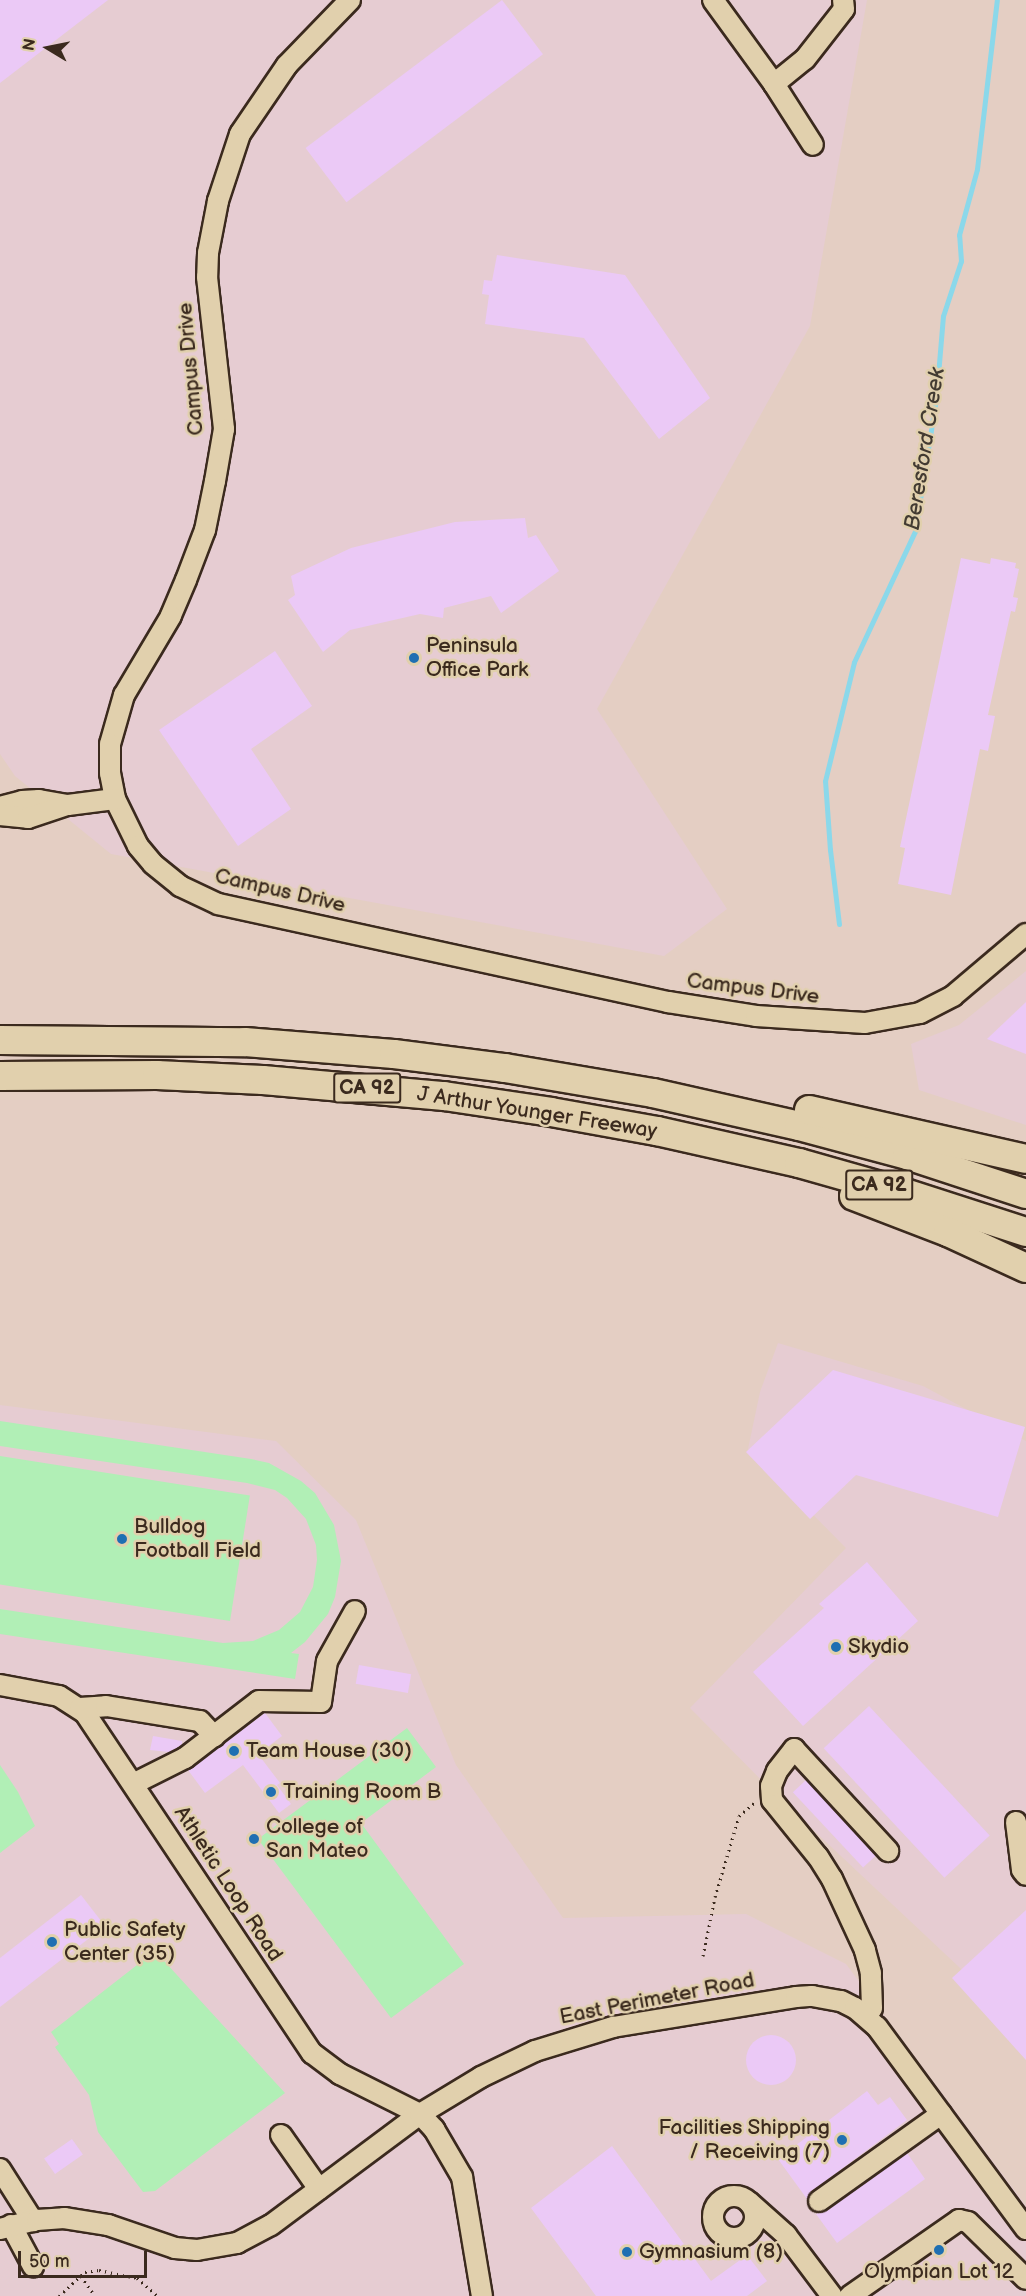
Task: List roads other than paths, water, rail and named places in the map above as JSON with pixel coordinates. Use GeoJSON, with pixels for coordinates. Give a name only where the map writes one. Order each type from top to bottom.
{"type":"FeatureCollection","features":[{"type":"Feature","properties":{"kind":"highway","name":"J Arthur Younger Freeway"},"geometry":{"type":"LineString","coordinates":[[0,1040],[170,1040],[310,1046],[478,1064],[616,1086],[726,1108],[826,1133],[1026,1194]]}},
{"type":"Feature","properties":{"kind":"highway","name":"J Arthur Younger Freeway"},"geometry":{"type":"LineString","coordinates":[[0,1076],[227,1078],[372,1088],[551,1112],[730,1147],[906,1193],[1026,1232]]}},
{"type":"Feature","properties":{"kind":"highway"},"geometry":{"type":"LineString","coordinates":[[616,1086],[780,1104],[1026,1159]]}},
{"type":"Feature","properties":{"kind":"highway"},"geometry":{"type":"LineString","coordinates":[[730,1147],[914,1218],[1026,1268]]}},
{"type":"Feature","properties":{"kind":"street","name":"Campus Drive"},"geometry":{"type":"LineString","coordinates":[[350,0],[287,65],[240,134],[218,201],[208,253],[207,277],[224,429],[205,530],[171,616],[130,683],[116,719],[110,753],[115,799],[133,838],[153,864],[180,886],[218,904],[717,1012],[850,1023],[878,1022],[904,1017],[931,1008],[953,996],[1026,934]]}},
{"type":"Feature","properties":{"kind":"street"},"geometry":{"type":"LineString","coordinates":[[713,0],[774,84],[813,145]]}},
{"type":"Feature","properties":{"kind":"street"},"geometry":{"type":"LineString","coordinates":[[774,84],[805,59],[844,9],[843,0]]}},
{"type":"Feature","properties":{"kind":"street"},"geometry":{"type":"LineString","coordinates":[[0,815],[28,818],[68,805],[115,799]]}},
{"type":"Feature","properties":{"kind":"street"},"geometry":{"type":"LineString","coordinates":[[0,807],[30,800],[68,805]]}},
{"type":"Feature","properties":{"kind":"street"},"geometry":{"type":"LineString","coordinates":[[133,1784],[185,1758],[259,1701],[321,1702],[327,1661],[355,1611]]}},
{"type":"Feature","properties":{"kind":"street","name":"Athletic Loop Road"},"geometry":{"type":"LineString","coordinates":[[0,1685],[44,1691],[59,1696],[80,1708],[94,1725],[312,2053],[340,2074],[420,2114]]}},
{"type":"Feature","properties":{"kind":"street"},"geometry":{"type":"LineString","coordinates":[[80,1708],[106,1706],[200,1721],[214,1736]]}},
{"type":"Feature","properties":{"kind":"street"},"geometry":{"type":"LineString","coordinates":[[867,2017],[872,2008],[871,1973],[865,1950],[827,1871],[772,1800],[771,1786],[774,1778],[794,1749],[888,1851]]}},
{"type":"Feature","properties":{"kind":"street"},"geometry":{"type":"LineString","coordinates":[[1016,1822],[1022,1870],[1026,1875]]}},
{"type":"Feature","properties":{"kind":"street","name":"East Perimeter Road"},"geometry":{"type":"LineString","coordinates":[[6,2227],[64,2218],[128,2231],[175,2248],[197,2250],[237,2243],[256,2234],[420,2114],[507,2062],[561,2041],[604,2029],[812,1996],[841,2001],[867,2017],[1026,2229]]}},
{"type":"Feature","properties":{"kind":"street"},"geometry":{"type":"LineString","coordinates":[[420,2114],[447,2148],[462,2177],[482,2296]]}},
{"type":"Feature","properties":{"kind":"street"},"geometry":{"type":"LineString","coordinates":[[819,2201],[941,2114]]}},
{"type":"Feature","properties":{"kind":"street"},"geometry":{"type":"LineString","coordinates":[[281,2135],[319,2189]]}},
{"type":"Feature","properties":{"kind":"street"},"geometry":{"type":"LineString","coordinates":[[0,2169],[33,2221]]}},
{"type":"Feature","properties":{"kind":"street"},"geometry":{"type":"LineString","coordinates":[[738,2238],[750,2231],[755,2217],[750,2203],[744,2199],[729,2196],[717,2204],[713,2211],[714,2226],[724,2237],[738,2238],[775,2234],[784,2236],[796,2247]]}},
{"type":"Feature","properties":{"kind":"street"},"geometry":{"type":"LineString","coordinates":[[744,2199],[774,2223],[796,2247],[831,2296]]}},
{"type":"Feature","properties":{"kind":"street"},"geometry":{"type":"LineString","coordinates":[[850,2296],[959,2220],[968,2222],[1026,2279]]}},
{"type":"Feature","properties":{"kind":"street"},"geometry":{"type":"LineString","coordinates":[[6,2227],[33,2266]]}},
{"type":"Feature","properties":{"kind":"waterway","name":"Beresford Creek"},"geometry":{"type":"LineString","coordinates":[[839,924],[825,781],[854,662],[915,531],[936,399],[943,316],[961,261],[959,235],[977,169],[997,0]]}},
{"type":"Feature","properties":{"kind":"place","name":"Peninsula Office Park"},"geometry":{"type":"Point","coordinates":[414,658]}},
{"type":"Feature","properties":{"kind":"place","name":"Bulldog Football Field"},"geometry":{"type":"Point","coordinates":[122,1539]}},
{"type":"Feature","properties":{"kind":"place","name":"Skydio"},"geometry":{"type":"Point","coordinates":[836,1647]}},
{"type":"Feature","properties":{"kind":"place","name":"Team House (30)"},"geometry":{"type":"Point","coordinates":[234,1751]}},
{"type":"Feature","properties":{"kind":"place","name":"Training Room B"},"geometry":{"type":"Point","coordinates":[271,1792]}},
{"type":"Feature","properties":{"kind":"place","name":"College of San Mateo"},"geometry":{"type":"Point","coordinates":[254,1839]}},
{"type":"Feature","properties":{"kind":"place","name":"Public Safety Center (35)"},"geometry":{"type":"Point","coordinates":[52,1942]}},
{"type":"Feature","properties":{"kind":"place","name":"Facilities Shipping / Receiving (7)"},"geometry":{"type":"Point","coordinates":[842,2140]}},
{"type":"Feature","properties":{"kind":"place","name":"Olympian Lot 12"},"geometry":{"type":"Point","coordinates":[939,2250]}},
{"type":"Feature","properties":{"kind":"place","name":"Gymnasium (8)"},"geometry":{"type":"Point","coordinates":[627,2252]}}]}
